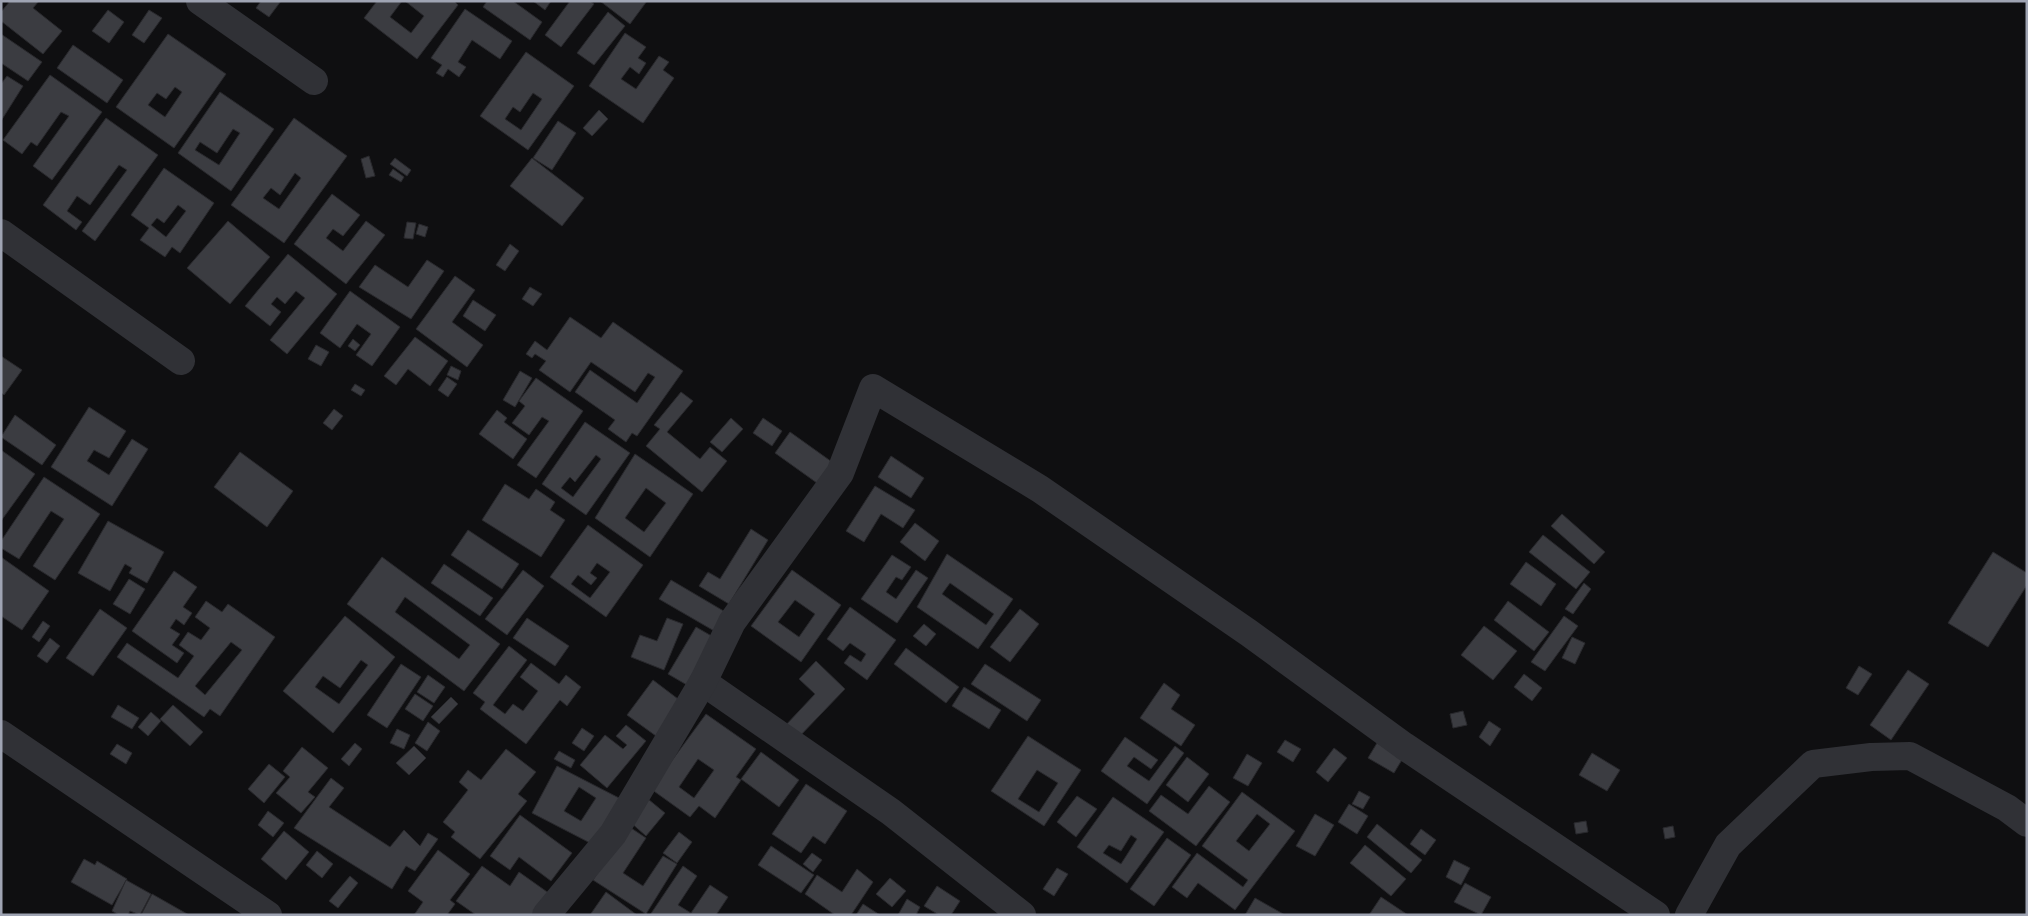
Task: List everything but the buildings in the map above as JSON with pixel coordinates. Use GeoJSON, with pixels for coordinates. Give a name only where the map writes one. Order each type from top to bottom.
{"type":"FeatureCollection","features":[{"type":"Feature","properties":{"kind":"street"},"geometry":{"type":"LineString","coordinates":[[200,1],[314,81]]}},
{"type":"Feature","properties":{"kind":"street"},"geometry":{"type":"LineString","coordinates":[[1,233],[181,362]]}},
{"type":"Feature","properties":{"kind":"street"},"geometry":{"type":"LineString","coordinates":[[546,915],[613,834],[703,682],[732,622],[840,473],[874,388],[1040,488],[1249,633],[1404,746],[1656,915]]}},
{"type":"Feature","properties":{"kind":"street"},"geometry":{"type":"LineString","coordinates":[[703,682],[891,812],[1022,915]]}},
{"type":"Feature","properties":{"kind":"street"},"geometry":{"type":"LineString","coordinates":[[1,734],[268,915]]}},
{"type":"Feature","properties":{"kind":"street"},"geometry":{"type":"LineString","coordinates":[[1689,915],[1728,845],[1813,764],[1871,756],[1910,756],[2007,808],[2027,822]]}}]}
